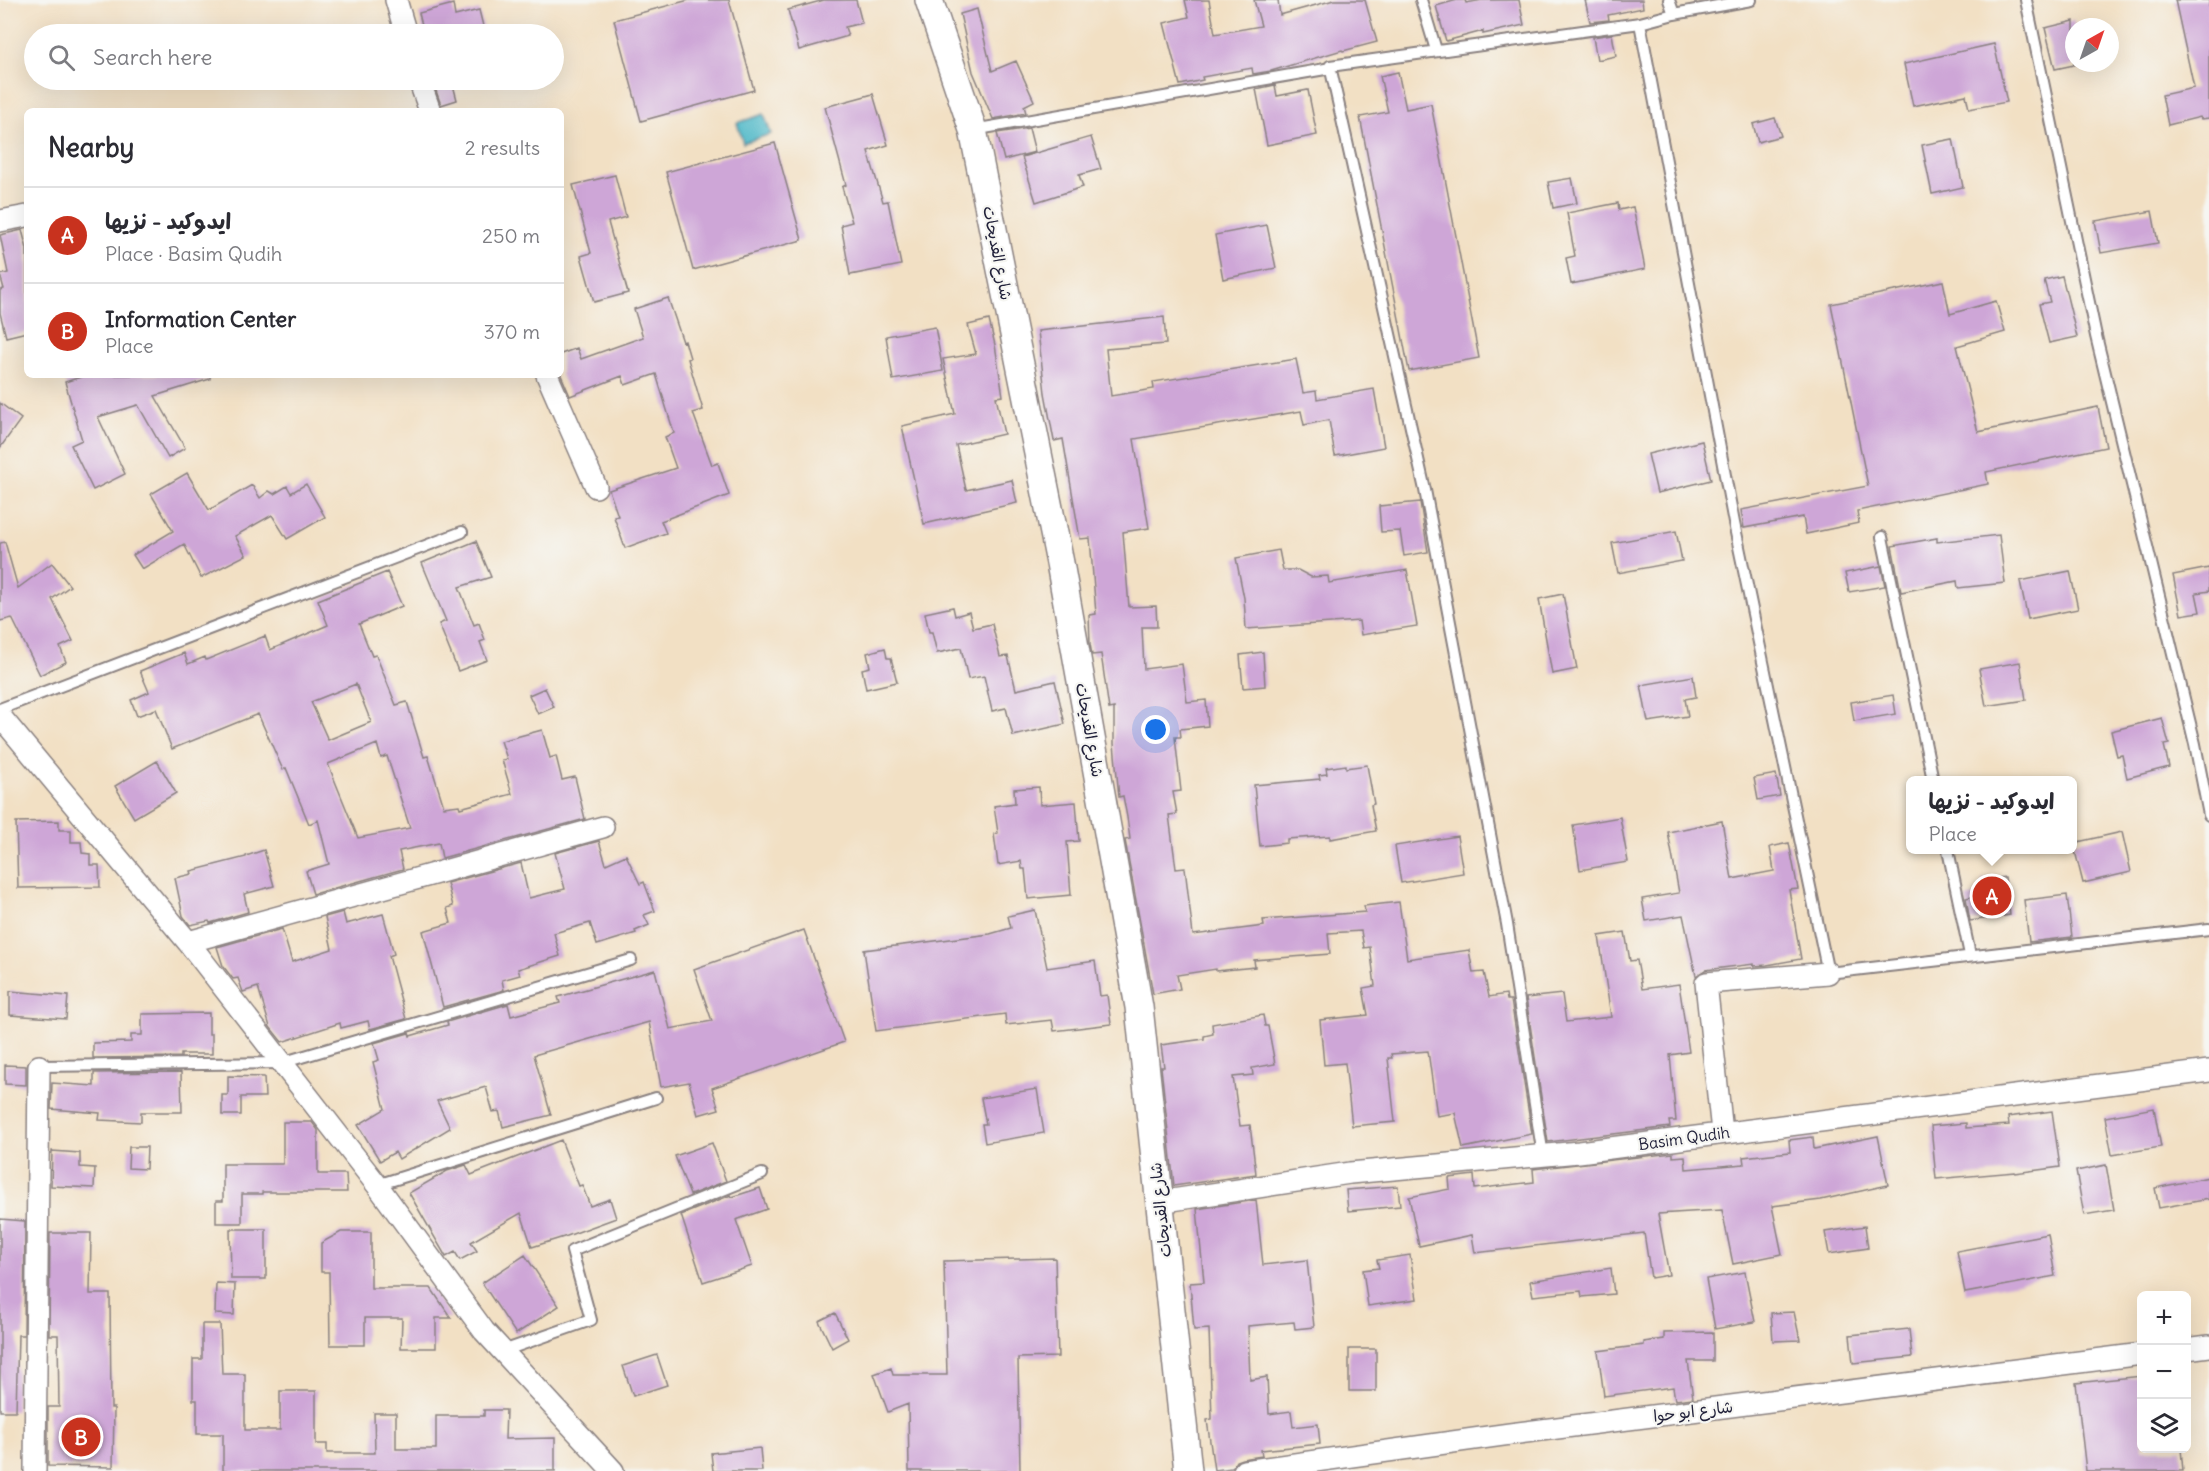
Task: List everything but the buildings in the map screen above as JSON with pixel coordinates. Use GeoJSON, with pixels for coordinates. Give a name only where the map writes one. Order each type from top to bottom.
{"type":"FeatureCollection","features":[{"type":"Feature","properties":{"kind":"street"},"geometry":{"type":"LineString","coordinates":[[396,0],[403,24]]}},
{"type":"Feature","properties":{"kind":"street","name":"شارع القديحات"},"geometry":{"type":"LineString","coordinates":[[929,0],[973,130],[1060,562],[1139,1007],[1188,1471]]}},
{"type":"Feature","properties":{"kind":"street"},"geometry":{"type":"LineString","coordinates":[[423,90],[429,108]]}},
{"type":"Feature","properties":{"kind":"street"},"geometry":{"type":"LineString","coordinates":[[0,221],[24,217]]}},
{"type":"Feature","properties":{"kind":"street"},"geometry":{"type":"LineString","coordinates":[[548,378],[596,487]]}},
{"type":"Feature","properties":{"kind":"street"},"geometry":{"type":"LineString","coordinates":[[0,716],[188,942],[377,1185],[484,1331],[613,1471]]}},
{"type":"Feature","properties":{"kind":"street"},"geometry":{"type":"LineString","coordinates":[[188,942],[603,827]]}},
{"type":"Feature","properties":{"kind":"street"},"geometry":{"type":"LineString","coordinates":[[1722,1132],[1706,983],[1828,973]]}},
{"type":"Feature","properties":{"kind":"street"},"geometry":{"type":"LineString","coordinates":[[35,1471],[39,1066]]}},
{"type":"Feature","properties":{"kind":"street","name":"Basim Qudih"},"geometry":{"type":"LineString","coordinates":[[1159,1202],[1350,1173],[1542,1156],[2209,1071]]}},
{"type":"Feature","properties":{"kind":"street"},"geometry":{"type":"LineString","coordinates":[[2191,1348],[2209,1346]]}},
{"type":"Feature","properties":{"kind":"street","name":"شارع ابو حوا"},"geometry":{"type":"LineString","coordinates":[[1244,1471],[2137,1355]]}},
{"type":"Feature","properties":{"kind":"lane"},"geometry":{"type":"LineString","coordinates":[[1421,0],[1436,50]]}},
{"type":"Feature","properties":{"kind":"lane"},"geometry":{"type":"LineString","coordinates":[[1669,0],[1674,14]]}},
{"type":"Feature","properties":{"kind":"lane"},"geometry":{"type":"LineString","coordinates":[[973,130],[1331,68],[1330,66],[1640,23],[1674,14],[1751,0]]}},
{"type":"Feature","properties":{"kind":"lane"},"geometry":{"type":"LineString","coordinates":[[2026,0],[2096,336],[2192,732],[2209,814]]}},
{"type":"Feature","properties":{"kind":"lane"},"geometry":{"type":"LineString","coordinates":[[1640,23],[1734,523],[1828,973],[2209,929]]}},
{"type":"Feature","properties":{"kind":"lane"},"geometry":{"type":"LineString","coordinates":[[1330,66],[1425,490],[1507,924],[1542,1156]]}},
{"type":"Feature","properties":{"kind":"lane"},"geometry":{"type":"LineString","coordinates":[[0,709],[462,532]]}},
{"type":"Feature","properties":{"kind":"lane"},"geometry":{"type":"LineString","coordinates":[[1882,537],[1932,776]]}},
{"type":"Feature","properties":{"kind":"lane"},"geometry":{"type":"LineString","coordinates":[[1949,854],[1970,956]]}},
{"type":"Feature","properties":{"kind":"lane"},"geometry":{"type":"LineString","coordinates":[[39,1066],[281,1063],[631,960]]}},
{"type":"Feature","properties":{"kind":"lane"},"geometry":{"type":"LineString","coordinates":[[377,1185],[656,1098]]}},
{"type":"Feature","properties":{"kind":"lane"},"geometry":{"type":"LineString","coordinates":[[502,1351],[591,1320],[572,1251],[762,1174]]}},
{"type":"Feature","properties":{"kind":"water"},"geometry":{"type":"Polygon","coordinates":[[[764,114],[771,134],[743,143],[737,123],[764,114]]]}},
{"type":"Feature","properties":{"kind":"place","name":"ايدوكيد - نزيها"},"geometry":{"type":"Point","coordinates":[1992,896]}},
{"type":"Feature","properties":{"kind":"place","name":"Information Center"},"geometry":{"type":"Point","coordinates":[81,1437]}}]}
